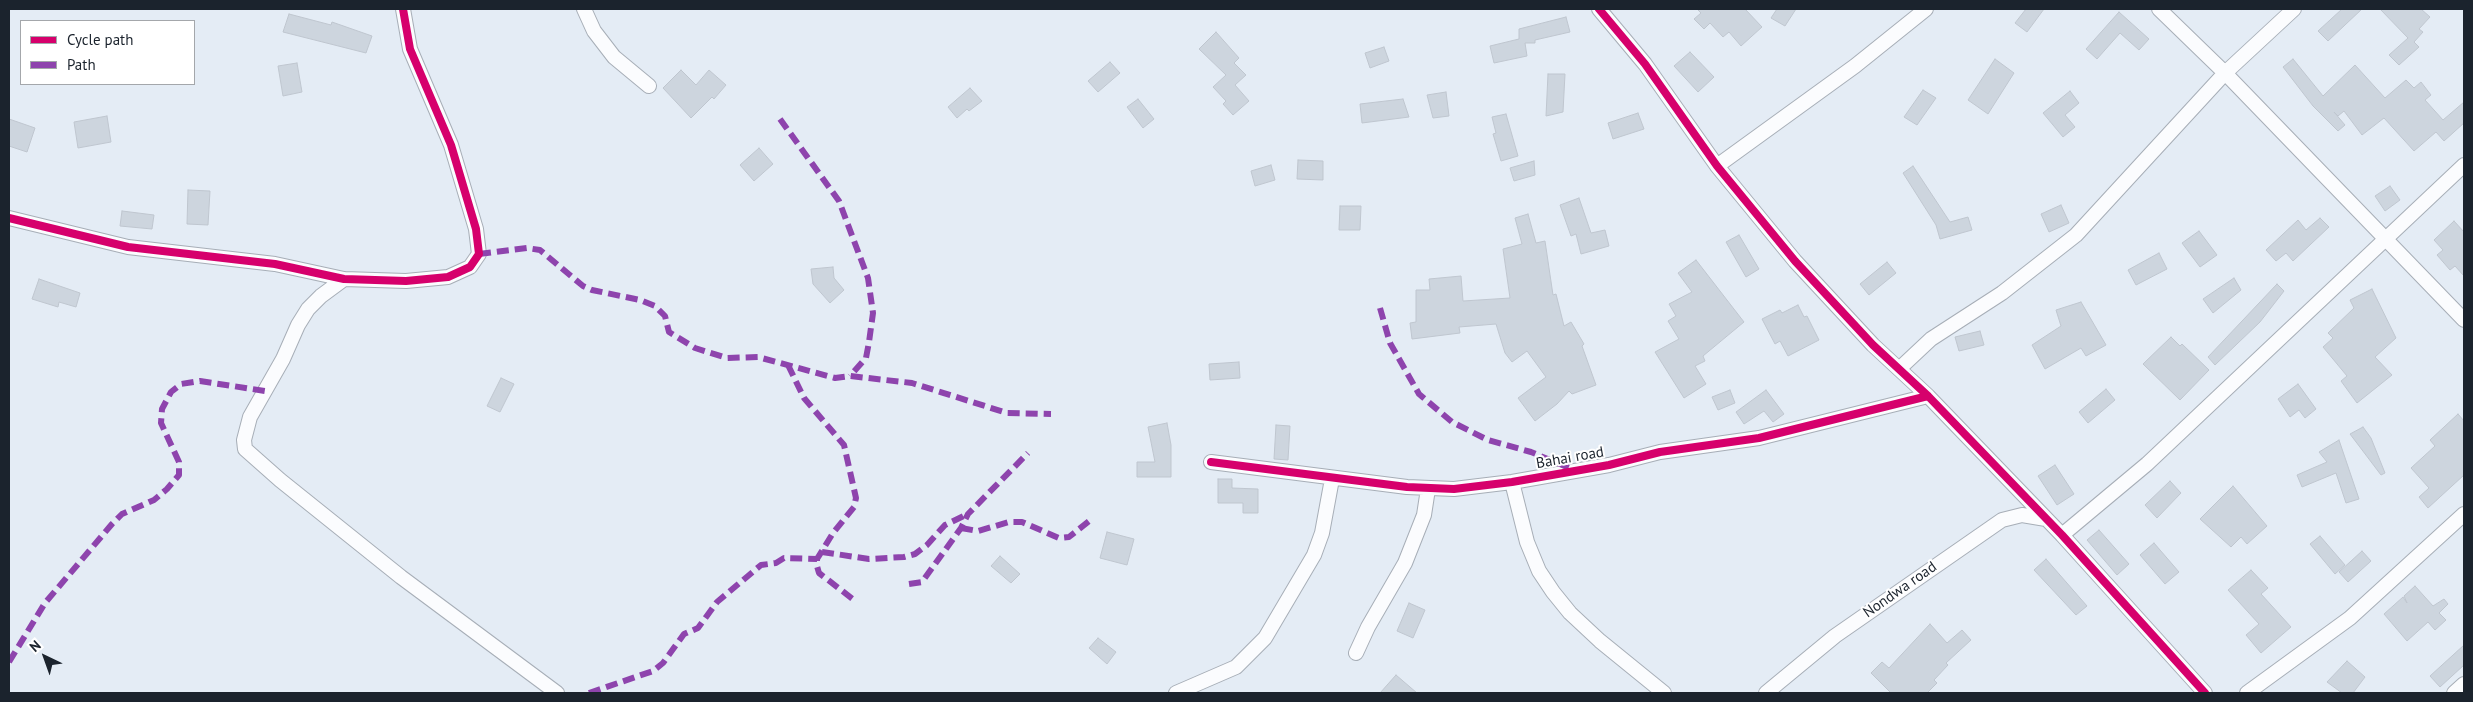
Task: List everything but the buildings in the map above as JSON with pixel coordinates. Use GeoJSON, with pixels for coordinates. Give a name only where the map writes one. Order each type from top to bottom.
{"type":"FeatureCollection","features":[{"type":"Feature","properties":{"kind":"street"},"geometry":{"type":"LineString","coordinates":[[9,218],[128,247],[275,264],[344,279],[406,281],[448,277],[470,267],[479,254],[476,229],[451,145],[410,50],[403,9]]}},
{"type":"Feature","properties":{"kind":"street"},"geometry":{"type":"LineString","coordinates":[[584,9],[594,32],[614,56],[649,86]]}},
{"type":"Feature","properties":{"kind":"street"},"geometry":{"type":"LineString","coordinates":[[1599,9],[1645,64],[1717,166],[1795,261],[1873,345],[1928,396],[2046,518],[2205,693]]}},
{"type":"Feature","properties":{"kind":"street"},"geometry":{"type":"LineString","coordinates":[[1717,166],[1855,66],[1926,9]]}},
{"type":"Feature","properties":{"kind":"street"},"geometry":{"type":"LineString","coordinates":[[2159,9],[2225,73],[2464,320]]}},
{"type":"Feature","properties":{"kind":"street"},"geometry":{"type":"LineString","coordinates":[[1899,369],[1931,339],[2002,293],[2076,235],[2225,73],[2294,9]]}},
{"type":"Feature","properties":{"kind":"street"},"geometry":{"type":"LineString","coordinates":[[2062,535],[2147,464],[2464,165]]}},
{"type":"Feature","properties":{"kind":"street"},"geometry":{"type":"LineString","coordinates":[[344,279],[321,296],[308,309],[298,325],[283,359],[250,417],[244,440],[245,448],[280,480],[401,577],[557,693]]}},
{"type":"Feature","properties":{"kind":"street","name":"Bahai road"},"geometry":{"type":"LineString","coordinates":[[1210,462],[1332,479],[1428,489],[1454,489],[1512,482],[1609,465],[1660,452],[1759,438],[1928,396]]}},
{"type":"Feature","properties":{"kind":"street"},"geometry":{"type":"LineString","coordinates":[[1176,693],[1236,667],[1265,638],[1314,555],[1322,533],[1332,479]]}},
{"type":"Feature","properties":{"kind":"street"},"geometry":{"type":"LineString","coordinates":[[1512,482],[1527,542],[1538,571],[1553,592],[1570,613],[1600,641],[1664,693]]}},
{"type":"Feature","properties":{"kind":"street"},"geometry":{"type":"LineString","coordinates":[[1356,653],[1368,627],[1405,563],[1424,515],[1428,489]]}},
{"type":"Feature","properties":{"kind":"street"},"geometry":{"type":"LineString","coordinates":[[2248,693],[2350,618],[2464,514]]}},
{"type":"Feature","properties":{"kind":"street","name":"Nondwa road"},"geometry":{"type":"LineString","coordinates":[[1766,693],[1835,636],[2002,520],[2022,515],[2046,518]]}},
{"type":"Feature","properties":{"kind":"street"},"geometry":{"type":"LineString","coordinates":[[2454,693],[2464,684]]}},
{"type":"Feature","properties":{"kind":"marked path"},"geometry":{"type":"LineString","coordinates":[[780,119],[839,201],[868,278],[873,313],[869,342],[866,358],[850,376]]}},
{"type":"Feature","properties":{"kind":"marked path"},"geometry":{"type":"LineString","coordinates":[[479,254],[527,248],[540,250],[583,286],[592,290],[640,300],[655,306],[665,316],[669,332],[695,348],[727,358],[758,357],[835,378],[850,376],[912,383],[1007,413],[1051,414]]}},
{"type":"Feature","properties":{"kind":"marked path"},"geometry":{"type":"LineString","coordinates":[[1380,308],[1390,343],[1419,394],[1452,422],[1488,440],[1531,452],[1574,470]]}},
{"type":"Feature","properties":{"kind":"marked path"},"geometry":{"type":"LineString","coordinates":[[788,365],[804,398],[844,445],[856,498],[854,507],[833,533],[817,559],[817,566],[819,573],[854,600]]}},
{"type":"Feature","properties":{"kind":"marked path"},"geometry":{"type":"LineString","coordinates":[[9,662],[45,603],[112,524],[122,514],[154,500],[179,475],[179,462],[161,423],[162,409],[171,392],[181,384],[200,381],[265,391]]}},
{"type":"Feature","properties":{"kind":"marked path"},"geometry":{"type":"LineString","coordinates":[[909,584],[922,582],[961,528],[968,514],[1028,453]]}},
{"type":"Feature","properties":{"kind":"marked path"},"geometry":{"type":"LineString","coordinates":[[822,552],[869,559],[904,557],[915,554],[927,545],[945,525],[968,514]]}},
{"type":"Feature","properties":{"kind":"marked path"},"geometry":{"type":"LineString","coordinates":[[961,528],[978,531],[1009,522],[1022,522],[1059,538],[1069,537],[1093,518]]}},
{"type":"Feature","properties":{"kind":"marked path"},"geometry":{"type":"LineString","coordinates":[[589,693],[653,671],[663,663],[684,634],[698,628],[717,602],[761,565],[776,563],[784,558],[817,559]]}},
{"type":"Feature","properties":{"kind":"cycle path"},"geometry":{"type":"LineString","coordinates":[[9,218],[128,247],[275,264],[344,279],[406,281],[448,277],[470,267],[479,254],[476,229],[451,145],[410,49],[403,9]]}},
{"type":"Feature","properties":{"kind":"cycle path"},"geometry":{"type":"LineString","coordinates":[[1599,9],[1645,64],[1717,166],[1795,261],[1873,345],[1928,396],[2062,535],[2205,693]]}},
{"type":"Feature","properties":{"kind":"cycle path"},"geometry":{"type":"LineString","coordinates":[[1211,462],[1407,487],[1454,489],[1512,482],[1609,465],[1660,452],[1759,438],[1928,396]]}}]}
